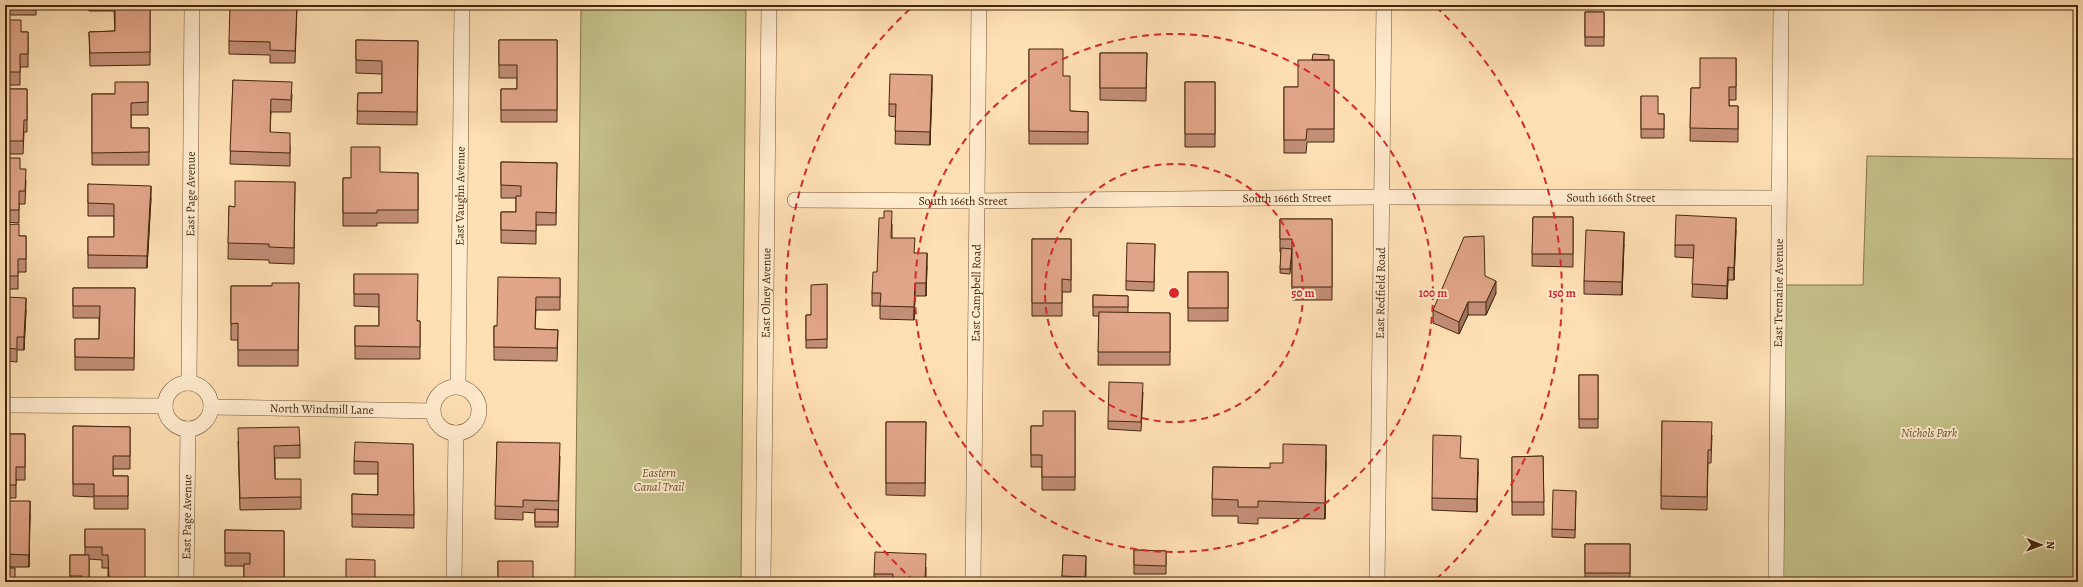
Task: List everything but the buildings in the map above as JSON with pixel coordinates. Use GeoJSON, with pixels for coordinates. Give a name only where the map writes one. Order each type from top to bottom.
{"type":"FeatureCollection","features":[{"type":"Feature","properties":{"kind":"street","name":"East Page Avenue"},"geometry":{"type":"LineString","coordinates":[[188,383],[192,5]]}},
{"type":"Feature","properties":{"kind":"street","name":"East Vaughn Avenue"},"geometry":{"type":"LineString","coordinates":[[458,387],[462,5]]}},
{"type":"Feature","properties":{"kind":"street","name":"East Olney Avenue"},"geometry":{"type":"LineString","coordinates":[[763,582],[769,5]]}},
{"type":"Feature","properties":{"kind":"street","name":"East Campbell Road"},"geometry":{"type":"LineString","coordinates":[[973,582],[979,5]]}},
{"type":"Feature","properties":{"kind":"street","name":"East Redfield Road"},"geometry":{"type":"LineString","coordinates":[[1377,582],[1383,197],[1384,5]]}},
{"type":"Feature","properties":{"kind":"street","name":"East Tremaine Avenue"},"geometry":{"type":"LineString","coordinates":[[1776,582],[1781,5]]}},
{"type":"Feature","properties":{"kind":"street","name":"South 166th Street"},"geometry":{"type":"LineString","coordinates":[[795,200],[977,201],[1383,197],[1779,198]]}},
{"type":"Feature","properties":{"kind":"street"},"geometry":{"type":"LineString","coordinates":[[188,383],[196,384],[207,393],[211,407],[210,414],[201,424],[188,429],[181,428],[170,420],[165,406],[166,399],[174,387],[188,383]]}},
{"type":"Feature","properties":{"kind":"street"},"geometry":{"type":"LineString","coordinates":[[452,387],[458,387],[472,393],[479,407],[479,414],[472,426],[462,433],[456,434],[442,429],[437,424],[432,411],[436,398],[440,393],[452,387]]}},
{"type":"Feature","properties":{"kind":"street"},"geometry":{"type":"LineString","coordinates":[[5,405],[165,406]]}},
{"type":"Feature","properties":{"kind":"street","name":"North Windmill Lane"},"geometry":{"type":"LineString","coordinates":[[211,407],[432,411]]}},
{"type":"Feature","properties":{"kind":"street","name":"East Page Avenue"},"geometry":{"type":"LineString","coordinates":[[186,582],[188,429]]}},
{"type":"Feature","properties":{"kind":"street"},"geometry":{"type":"LineString","coordinates":[[454,582],[456,434]]}},
{"type":"Feature","properties":{"kind":"green space","name":"Eastern Canal Trail"},"geometry":{"type":"Polygon","coordinates":[[[581,5],[746,5],[741,582],[575,582],[581,5]]]}},
{"type":"Feature","properties":{"kind":"green space","name":"Nichols Park"},"geometry":{"type":"Polygon","coordinates":[[[1867,156],[2078,159],[2078,582],[1775,582],[1785,285],[1863,285],[1867,156]]]}}]}
